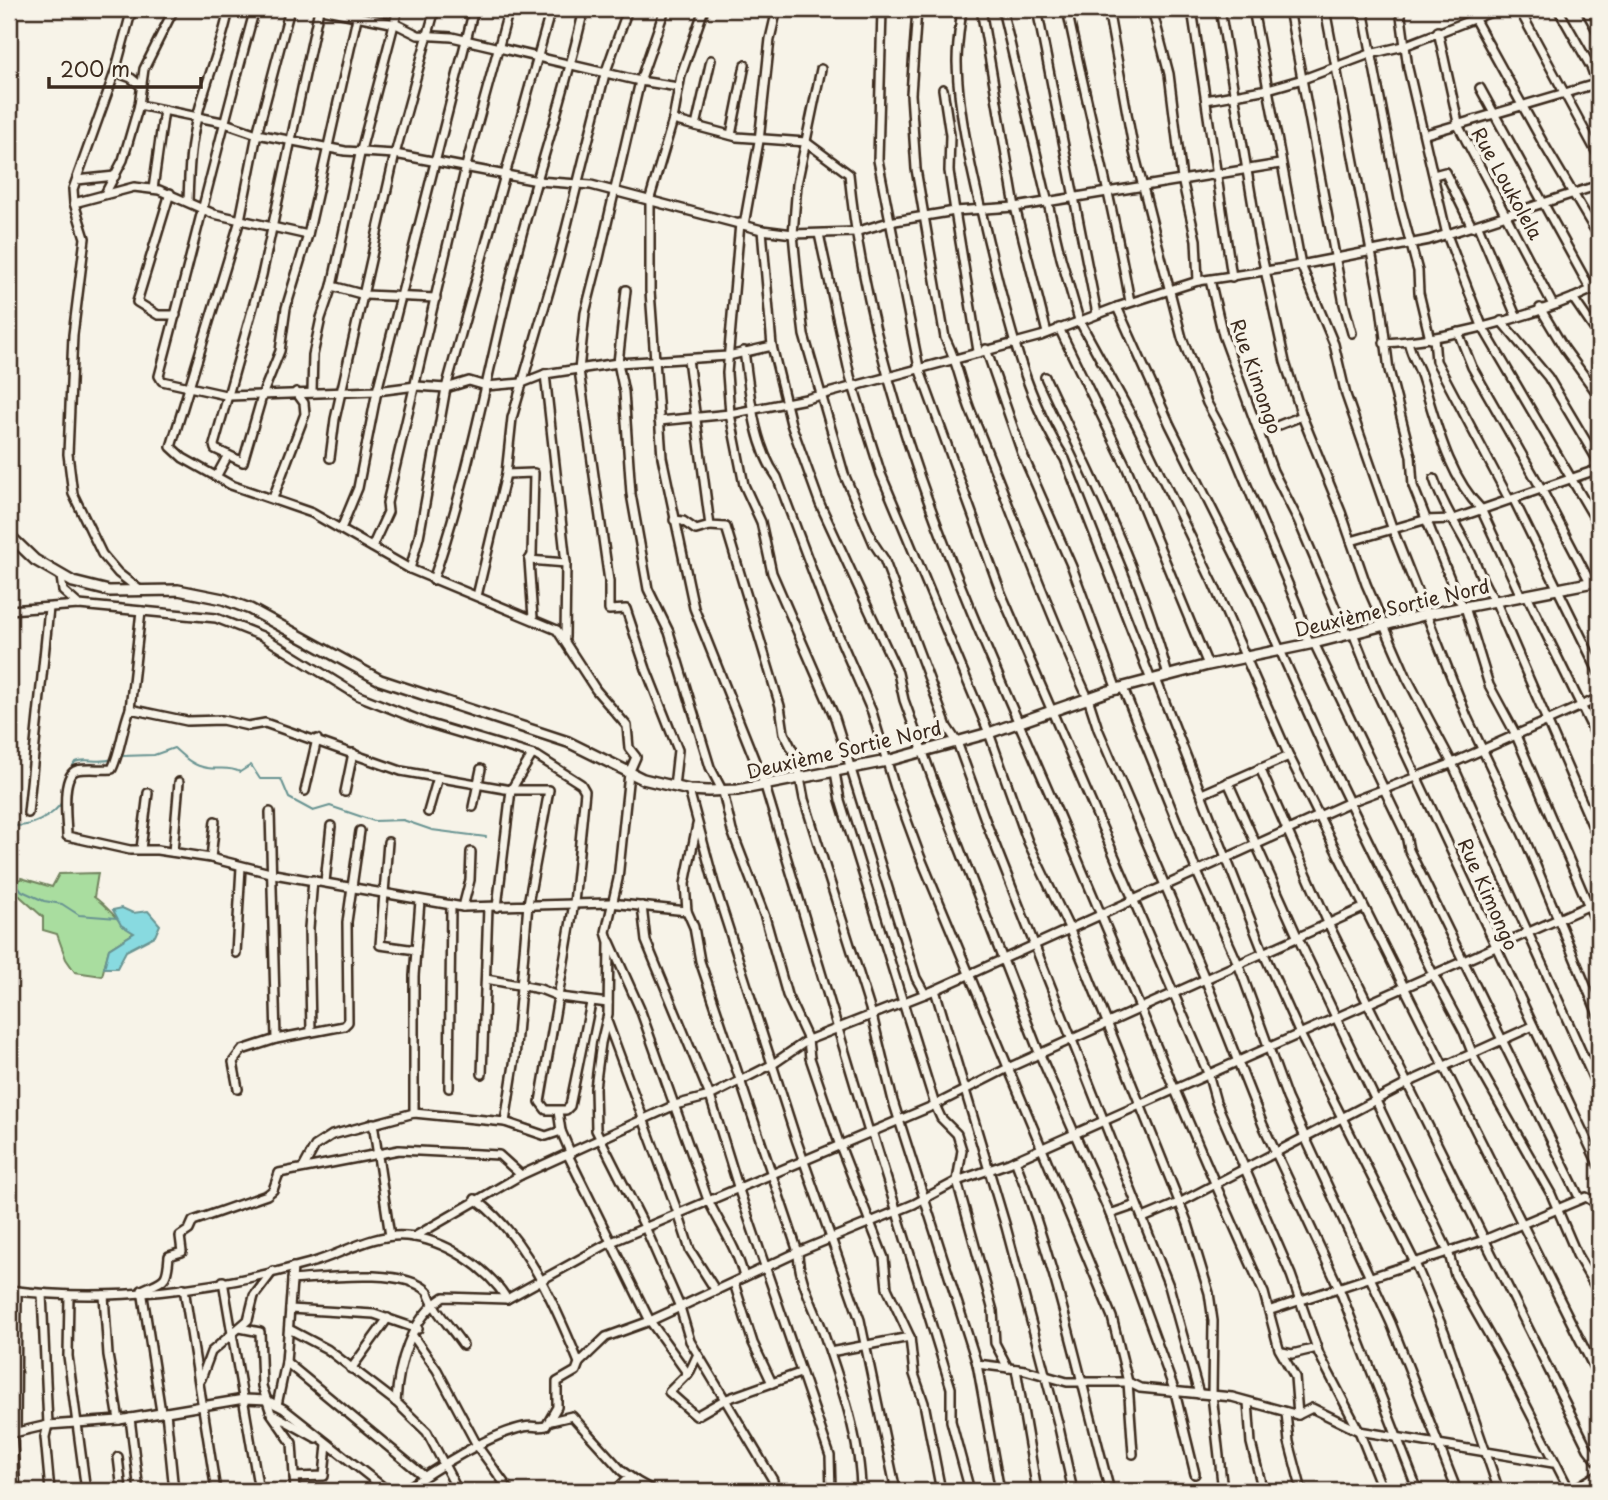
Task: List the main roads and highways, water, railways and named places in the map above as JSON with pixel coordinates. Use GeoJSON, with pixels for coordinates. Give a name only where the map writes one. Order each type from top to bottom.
{"type":"FeatureCollection","features":[{"type":"Feature","properties":{"kind":"main road","name":"Deuxième Sortie Nord"},"geometry":{"type":"LineString","coordinates":[[9,535],[34,560],[61,577],[99,590],[193,592],[236,604],[380,680],[559,739],[629,773],[674,787],[723,792],[887,761],[989,733],[1088,698],[1244,656],[1312,643],[1428,614],[1597,582]]}},
{"type":"Feature","properties":{"kind":"water"},"geometry":{"type":"Polygon","coordinates":[[[122,908],[133,913],[148,911],[160,925],[155,936],[126,951],[117,968],[104,968],[109,949],[134,933],[121,925],[113,910],[122,908]]]}},
{"type":"Feature","properties":{"kind":"waterway"},"geometry":{"type":"LineString","coordinates":[[121,756],[154,755],[174,748],[189,761],[202,767],[240,772],[251,765],[260,779],[281,779],[289,798],[313,811],[330,806],[374,821],[403,820],[432,830],[486,837]]}},
{"type":"Feature","properties":{"kind":"waterway"},"geometry":{"type":"LineString","coordinates":[[66,777],[75,762],[113,759]]}},
{"type":"Feature","properties":{"kind":"waterway"},"geometry":{"type":"LineString","coordinates":[[9,828],[10,825],[25,825],[40,820],[53,812],[63,800]]}},
{"type":"Feature","properties":{"kind":"waterway"},"geometry":{"type":"LineString","coordinates":[[9,875],[22,891],[44,901],[62,904],[79,915],[117,918]]}}]}
